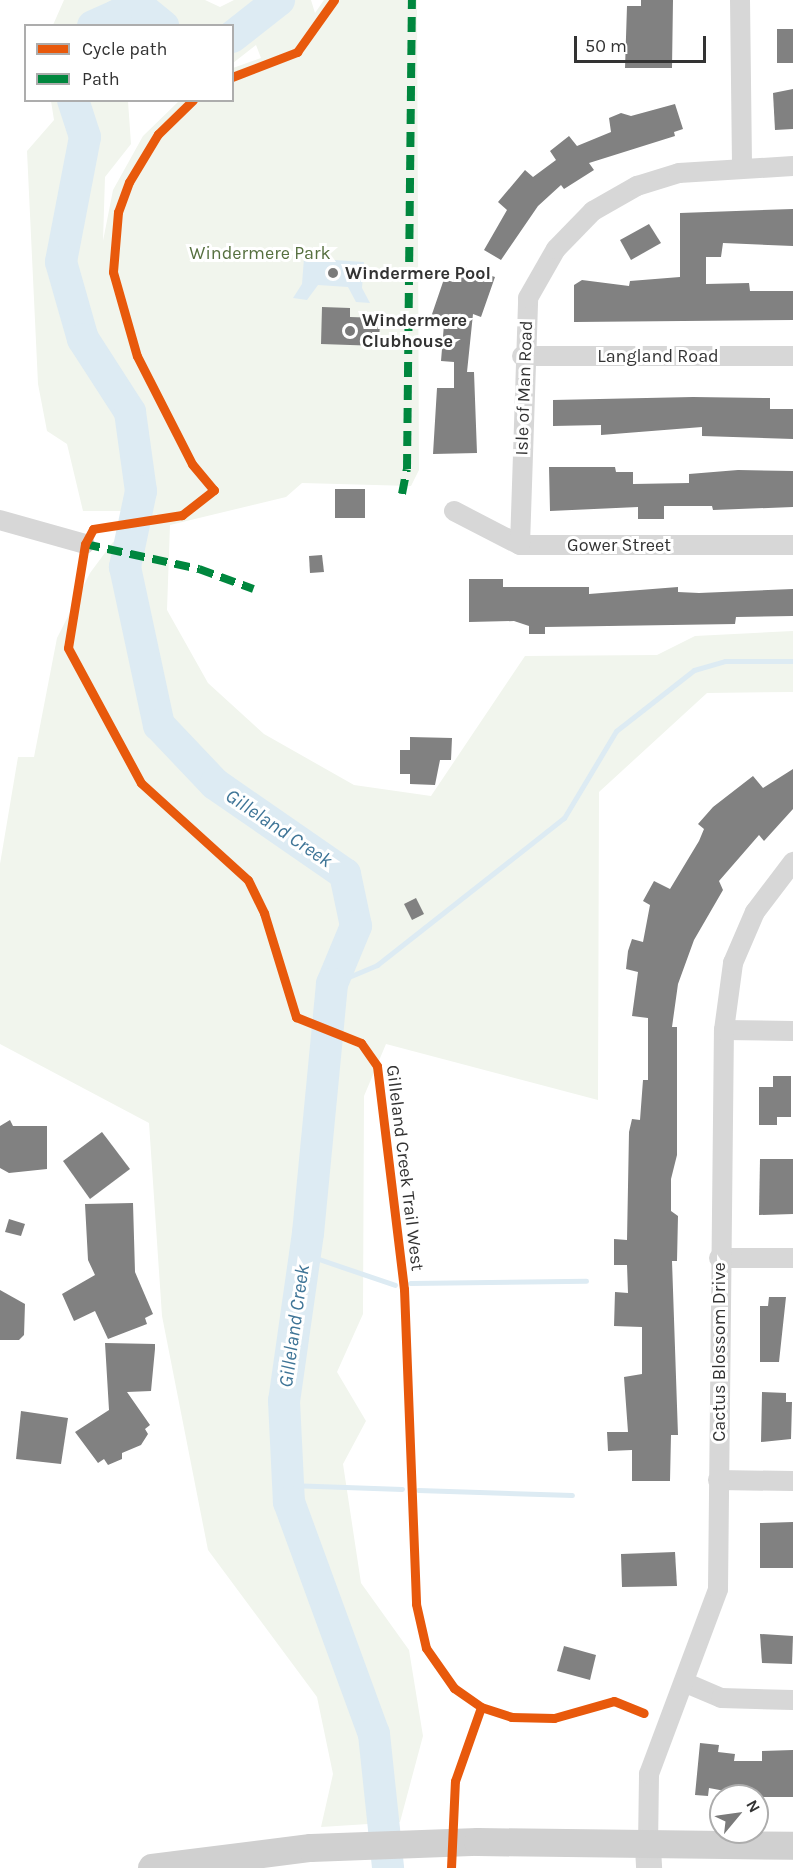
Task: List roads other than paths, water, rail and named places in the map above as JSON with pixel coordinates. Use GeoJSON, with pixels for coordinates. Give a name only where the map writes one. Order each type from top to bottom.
{"type":"FeatureCollection","features":[{"type":"Feature","properties":{"kind":"main road"},"geometry":{"type":"LineString","coordinates":[[152,1868],[311,1848],[478,1842],[648,1857],[793,1846]]}},
{"type":"Feature","properties":{"kind":"street"},"geometry":{"type":"LineString","coordinates":[[740,0],[742,167]]}},
{"type":"Feature","properties":{"kind":"street","name":"Isle of Man Road"},"geometry":{"type":"LineString","coordinates":[[520,545],[522,356],[528,298],[556,249],[593,211],[637,186],[679,173],[742,167],[793,166]]}},
{"type":"Feature","properties":{"kind":"street","name":"Langland Road"},"geometry":{"type":"LineString","coordinates":[[522,356],[793,356]]}},
{"type":"Feature","properties":{"kind":"street","name":"Gower Street"},"geometry":{"type":"LineString","coordinates":[[454,511],[520,545],[793,545]]}},
{"type":"Feature","properties":{"kind":"street"},"geometry":{"type":"LineString","coordinates":[[0,520],[85,544]]}},
{"type":"Feature","properties":{"kind":"street","name":"Cactus Blossom Drive"},"geometry":{"type":"LineString","coordinates":[[648,1857],[649,1774],[664,1721],[686,1683],[718,1589],[719,1258],[724,1030],[733,963],[755,912],[793,862]]}},
{"type":"Feature","properties":{"kind":"street"},"geometry":{"type":"LineString","coordinates":[[724,1030],[793,1031]]}},
{"type":"Feature","properties":{"kind":"street"},"geometry":{"type":"LineString","coordinates":[[719,1258],[793,1258]]}},
{"type":"Feature","properties":{"kind":"street"},"geometry":{"type":"LineString","coordinates":[[718,1480],[793,1481]]}},
{"type":"Feature","properties":{"kind":"street"},"geometry":{"type":"LineString","coordinates":[[686,1683],[721,1698],[793,1700]]}},
{"type":"Feature","properties":{"kind":"waterway","name":"Gilleland Creek"},"geometry":{"type":"LineString","coordinates":[[234,35],[279,0]]}},
{"type":"Feature","properties":{"kind":"waterway","name":"Gilleland Creek"},"geometry":{"type":"LineString","coordinates":[[98,24],[118,15],[147,13],[161,24]]}},
{"type":"Feature","properties":{"kind":"waterway","name":"Gilleland Creek"},"geometry":{"type":"LineString","coordinates":[[74,102],[85,137],[61,262],[83,339],[130,412],[141,491],[125,567],[159,725],[215,784],[345,874],[356,926],[332,984],[308,1233],[284,1401],[289,1502],[374,1734],[388,1868]]}},
{"type":"Feature","properties":{"kind":"waterway"},"geometry":{"type":"LineString","coordinates":[[332,984],[377,965],[564,818],[616,731],[694,670],[725,661],[793,661]]}},
{"type":"Feature","properties":{"kind":"waterway"},"geometry":{"type":"LineString","coordinates":[[304,1254],[395,1285]]}},
{"type":"Feature","properties":{"kind":"waterway"},"geometry":{"type":"LineString","coordinates":[[410,1283],[586,1281]]}},
{"type":"Feature","properties":{"kind":"waterway"},"geometry":{"type":"LineString","coordinates":[[288,1485],[402,1489]]}},
{"type":"Feature","properties":{"kind":"waterway"},"geometry":{"type":"LineString","coordinates":[[418,1490],[572,1495]]}},
{"type":"Feature","properties":{"kind":"place","name":"Windermere Pool"},"geometry":{"type":"Point","coordinates":[333,273]}},
{"type":"Feature","properties":{"kind":"place","name":"Windermere Clubhouse"},"geometry":{"type":"Point","coordinates":[350,331]}},
{"type":"Feature","properties":{"kind":"park label","name":"Windermere Park"},"geometry":{"type":"Point","coordinates":[260,253]}}]}
